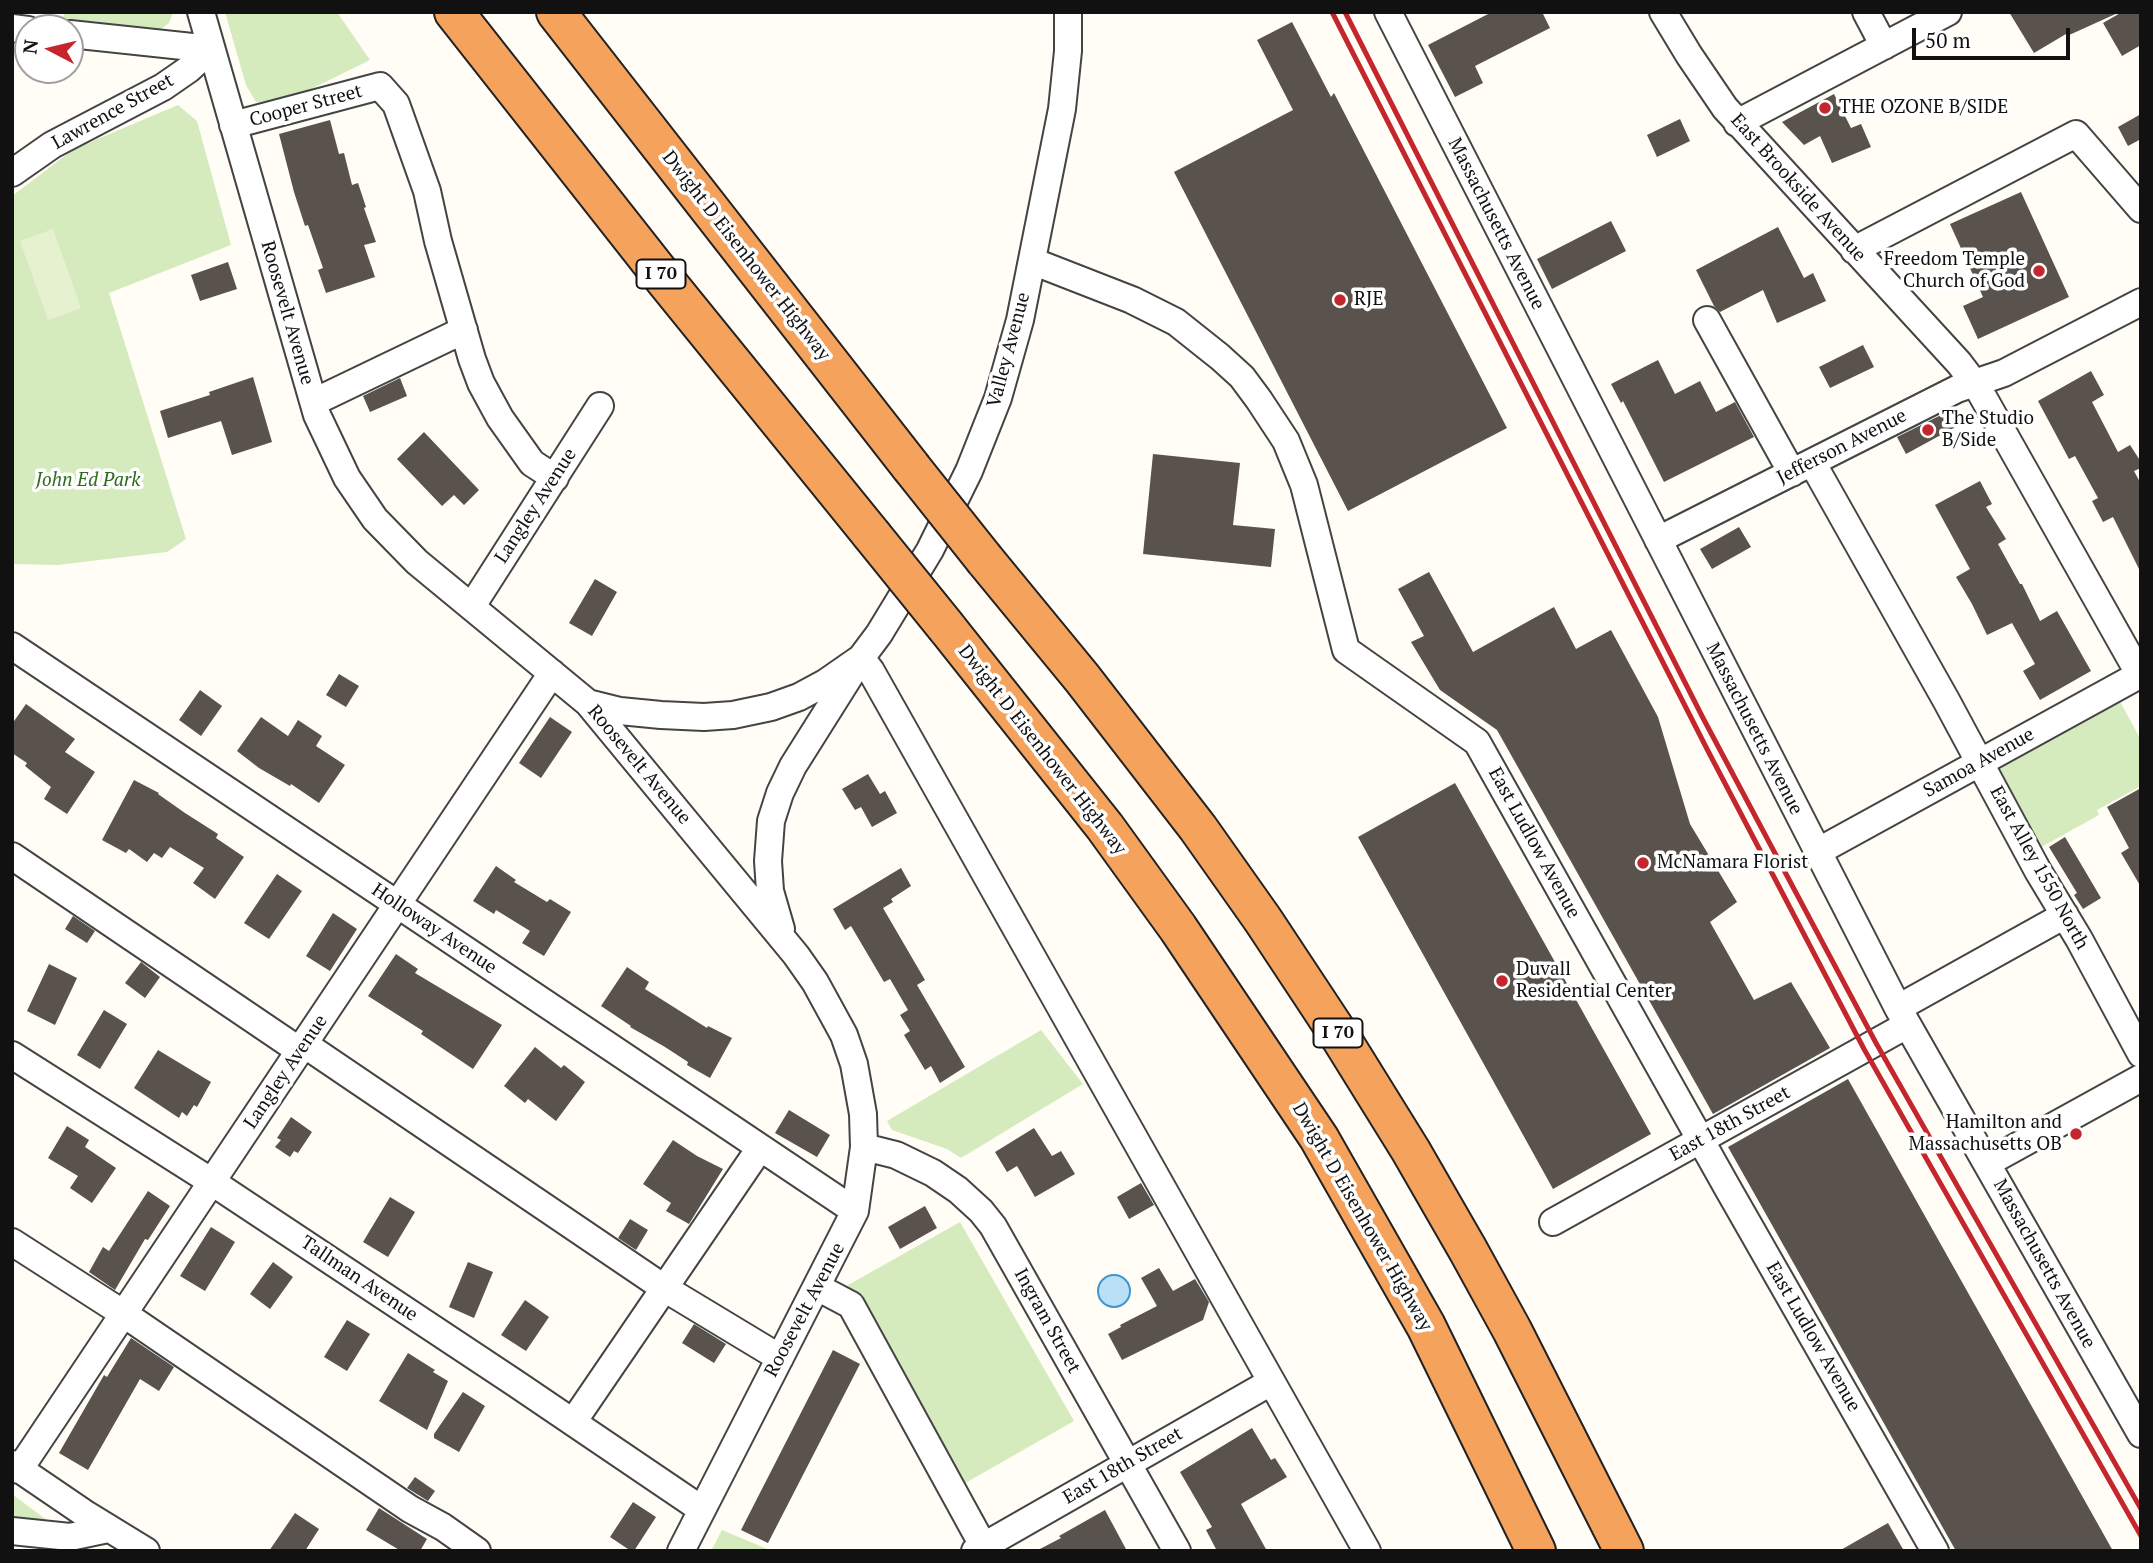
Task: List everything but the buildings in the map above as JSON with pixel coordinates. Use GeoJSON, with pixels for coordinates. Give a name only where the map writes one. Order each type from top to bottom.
{"type":"FeatureCollection","features":[{"type":"Feature","properties":{"kind":"highway","name":"Dwight D Eisenhower Highway"},"geometry":{"type":"LineString","coordinates":[[454,12],[665,280],[1105,827],[1170,916],[1319,1138],[1426,1326],[1536,1551]]}},
{"type":"Feature","properties":{"kind":"highway","name":"Dwight D Eisenhower Highway"},"geometry":{"type":"LineString","coordinates":[[556,12],[911,467],[1082,678],[1198,828],[1263,920],[1333,1025],[1468,1250],[1512,1330],[1624,1551]]}},
{"type":"Feature","properties":{"kind":"street","name":"Roosevelt Avenue"},"geometry":{"type":"LineString","coordinates":[[201,12],[314,402],[324,433],[342,469],[375,519],[417,562],[588,703],[816,982],[844,1035],[854,1064],[863,1114],[864,1147],[855,1211],[681,1551]]}},
{"type":"Feature","properties":{"kind":"street","name":"Valley Avenue"},"geometry":{"type":"LineString","coordinates":[[784,940],[772,901],[768,871],[771,821],[793,766],[930,550],[977,453],[1004,379],[1020,320],[1062,109],[1068,51],[1068,12]]}},
{"type":"Feature","properties":{"kind":"street","name":"Massachusetts Avenue"},"geometry":{"type":"LineString","coordinates":[[1388,12],[1903,1016],[2141,1434]]}},
{"type":"Feature","properties":{"kind":"street","name":"East Brookside Avenue"},"geometry":{"type":"LineString","coordinates":[[1663,12],[1737,123],[1974,382],[2140,675]]}},
{"type":"Feature","properties":{"kind":"street"},"geometry":{"type":"LineString","coordinates":[[1866,12],[1884,46]]}},
{"type":"Feature","properties":{"kind":"street"},"geometry":{"type":"LineString","coordinates":[[1737,123],[1948,12]]}},
{"type":"Feature","properties":{"kind":"street"},"geometry":{"type":"LineString","coordinates":[[84,35],[211,49]]}},
{"type":"Feature","properties":{"kind":"street","name":"Lawrence Street"},"geometry":{"type":"LineString","coordinates":[[12,173],[52,145],[163,88],[211,49]]}},
{"type":"Feature","properties":{"kind":"street","name":"Cooper Street"},"geometry":{"type":"LineString","coordinates":[[233,125],[380,86],[396,104],[419,169],[464,330]]}},
{"type":"Feature","properties":{"kind":"street"},"geometry":{"type":"LineString","coordinates":[[1854,250],[2076,134],[2141,209]]}},
{"type":"Feature","properties":{"kind":"street","name":"East Ludlow Avenue"},"geometry":{"type":"LineString","coordinates":[[1032,261],[1132,300],[1176,322],[1220,356],[1254,392],[1286,441],[1300,476],[1346,650],[1477,742],[1936,1551]]}},
{"type":"Feature","properties":{"kind":"street","name":"Jefferson Avenue"},"geometry":{"type":"LineString","coordinates":[[1658,540],[1974,382],[2004,373],[2138,312]]}},
{"type":"Feature","properties":{"kind":"street","name":"East Alley 1550 North"},"geometry":{"type":"LineString","coordinates":[[1707,320],[1802,468],[1980,763],[2141,1054]]}},
{"type":"Feature","properties":{"kind":"street"},"geometry":{"type":"LineString","coordinates":[[314,402],[464,330],[481,383],[499,418],[533,463],[555,478]]}},
{"type":"Feature","properties":{"kind":"street","name":"Langley Avenue"},"geometry":{"type":"LineString","coordinates":[[471,606],[600,406]]}},
{"type":"Feature","properties":{"kind":"street","name":"Holloway Avenue"},"geometry":{"type":"LineString","coordinates":[[12,646],[855,1211]]}},
{"type":"Feature","properties":{"kind":"street"},"geometry":{"type":"LineString","coordinates":[[861,658],[871,671],[1367,1551]]}},
{"type":"Feature","properties":{"kind":"street","name":"Valley Avenue"},"geometry":{"type":"LineString","coordinates":[[588,703],[661,715],[733,715],[771,707],[799,697],[861,658]]}},
{"type":"Feature","properties":{"kind":"street","name":"Langley Avenue"},"geometry":{"type":"LineString","coordinates":[[16,1467],[124,1314],[552,673]]}},
{"type":"Feature","properties":{"kind":"street","name":"Samoa Avenue"},"geometry":{"type":"LineString","coordinates":[[1817,852],[2140,675]]}},
{"type":"Feature","properties":{"kind":"street"},"geometry":{"type":"LineString","coordinates":[[12,856],[664,1288],[779,1358]]}},
{"type":"Feature","properties":{"kind":"street","name":"East 18th Street"},"geometry":{"type":"LineString","coordinates":[[1553,1222],[1701,1140],[2064,915]]}},
{"type":"Feature","properties":{"kind":"street","name":"Tallman Avenue"},"geometry":{"type":"LineString","coordinates":[[12,1055],[212,1182],[701,1509]]}},
{"type":"Feature","properties":{"kind":"street"},"geometry":{"type":"LineString","coordinates":[[1987,1163],[2141,1078]]}},
{"type":"Feature","properties":{"kind":"street","name":"Ingram Street"},"geometry":{"type":"LineString","coordinates":[[864,1147],[925,1168],[958,1190],[993,1226],[1177,1551]]}},
{"type":"Feature","properties":{"kind":"street"},"geometry":{"type":"LineString","coordinates":[[573,1422],[760,1148]]}},
{"type":"Feature","properties":{"kind":"street"},"geometry":{"type":"LineString","coordinates":[[12,1242],[477,1551]]}},
{"type":"Feature","properties":{"kind":"street"},"geometry":{"type":"LineString","coordinates":[[817,1287],[851,1305],[981,1549]]}},
{"type":"Feature","properties":{"kind":"street","name":"East 18th Street"},"geometry":{"type":"LineString","coordinates":[[981,1549],[1271,1382]]}},
{"type":"Feature","properties":{"kind":"street"},"geometry":{"type":"LineString","coordinates":[[16,1467],[108,1529],[146,1551]]}},
{"type":"Feature","properties":{"kind":"street"},"geometry":{"type":"LineString","coordinates":[[12,1531],[70,1537],[108,1529]]}},
{"type":"Feature","properties":{"kind":"green space"},"geometry":{"type":"Polygon","coordinates":[[[173,12],[169,23],[161,29],[151,31],[84,24],[84,14],[64,14],[173,12]]]}},
{"type":"Feature","properties":{"kind":"green space"},"geometry":{"type":"Polygon","coordinates":[[[225,12],[337,12],[370,60],[303,93],[268,103],[256,102],[246,85],[225,12]]]}},
{"type":"Feature","properties":{"kind":"green space","name":"John Ed Park"},"geometry":{"type":"Polygon","coordinates":[[[178,105],[197,121],[231,245],[109,293],[186,539],[167,552],[57,565],[12,564],[12,196],[74,149],[178,105]]]}},
{"type":"Feature","properties":{"kind":"green space"},"geometry":{"type":"Polygon","coordinates":[[[53,229],[81,308],[48,320],[20,241],[53,229]]]}},
{"type":"Feature","properties":{"kind":"green space"},"geometry":{"type":"Polygon","coordinates":[[[2118,698],[2141,740],[2141,786],[2097,810],[2099,815],[2036,850],[1994,767],[2118,698]]]}},
{"type":"Feature","properties":{"kind":"green space"},"geometry":{"type":"Polygon","coordinates":[[[1041,1030],[1083,1084],[961,1158],[947,1149],[892,1130],[887,1121],[1041,1030]]]}},
{"type":"Feature","properties":{"kind":"green space"},"geometry":{"type":"Polygon","coordinates":[[[960,1222],[1074,1421],[960,1486],[841,1289],[960,1222]]]}},
{"type":"Feature","properties":{"kind":"green space"},"geometry":{"type":"Polygon","coordinates":[[[12,1494],[52,1524],[12,1520],[12,1494]]]}},
{"type":"Feature","properties":{"kind":"green space"},"geometry":{"type":"Polygon","coordinates":[[[722,1530],[772,1551],[711,1551],[722,1530]]]}},
{"type":"Feature","properties":{"kind":"water"},"geometry":{"type":"Polygon","coordinates":[[[1114,1275],[1125,1280],[1130,1291],[1125,1302],[1114,1307],[1103,1302],[1098,1291],[1103,1280],[1114,1275]]]}},
{"type":"Feature","properties":{"kind":"railway"},"geometry":{"type":"LineString","coordinates":[[1332,12],[1707,749],[1864,1049],[2141,1536]]}},
{"type":"Feature","properties":{"kind":"railway"},"geometry":{"type":"LineString","coordinates":[[1345,12],[1703,718],[1876,1043],[2141,1509]]}},
{"type":"Feature","properties":{"kind":"place","name":"THE OZONE B/SIDE"},"geometry":{"type":"Point","coordinates":[1825,108]}},
{"type":"Feature","properties":{"kind":"place","name":"Freedom Temple Church of God"},"geometry":{"type":"Point","coordinates":[2039,271]}},
{"type":"Feature","properties":{"kind":"place","name":"RJE"},"geometry":{"type":"Point","coordinates":[1340,300]}},
{"type":"Feature","properties":{"kind":"place","name":"The Studio B/Side"},"geometry":{"type":"Point","coordinates":[1928,430]}},
{"type":"Feature","properties":{"kind":"place","name":"McNamara Florist"},"geometry":{"type":"Point","coordinates":[1643,863]}},
{"type":"Feature","properties":{"kind":"place","name":"Duvall Residential Center"},"geometry":{"type":"Point","coordinates":[1502,981]}},
{"type":"Feature","properties":{"kind":"place","name":"Hamilton and Massachusetts OB"},"geometry":{"type":"Point","coordinates":[2076,1134]}}]}
